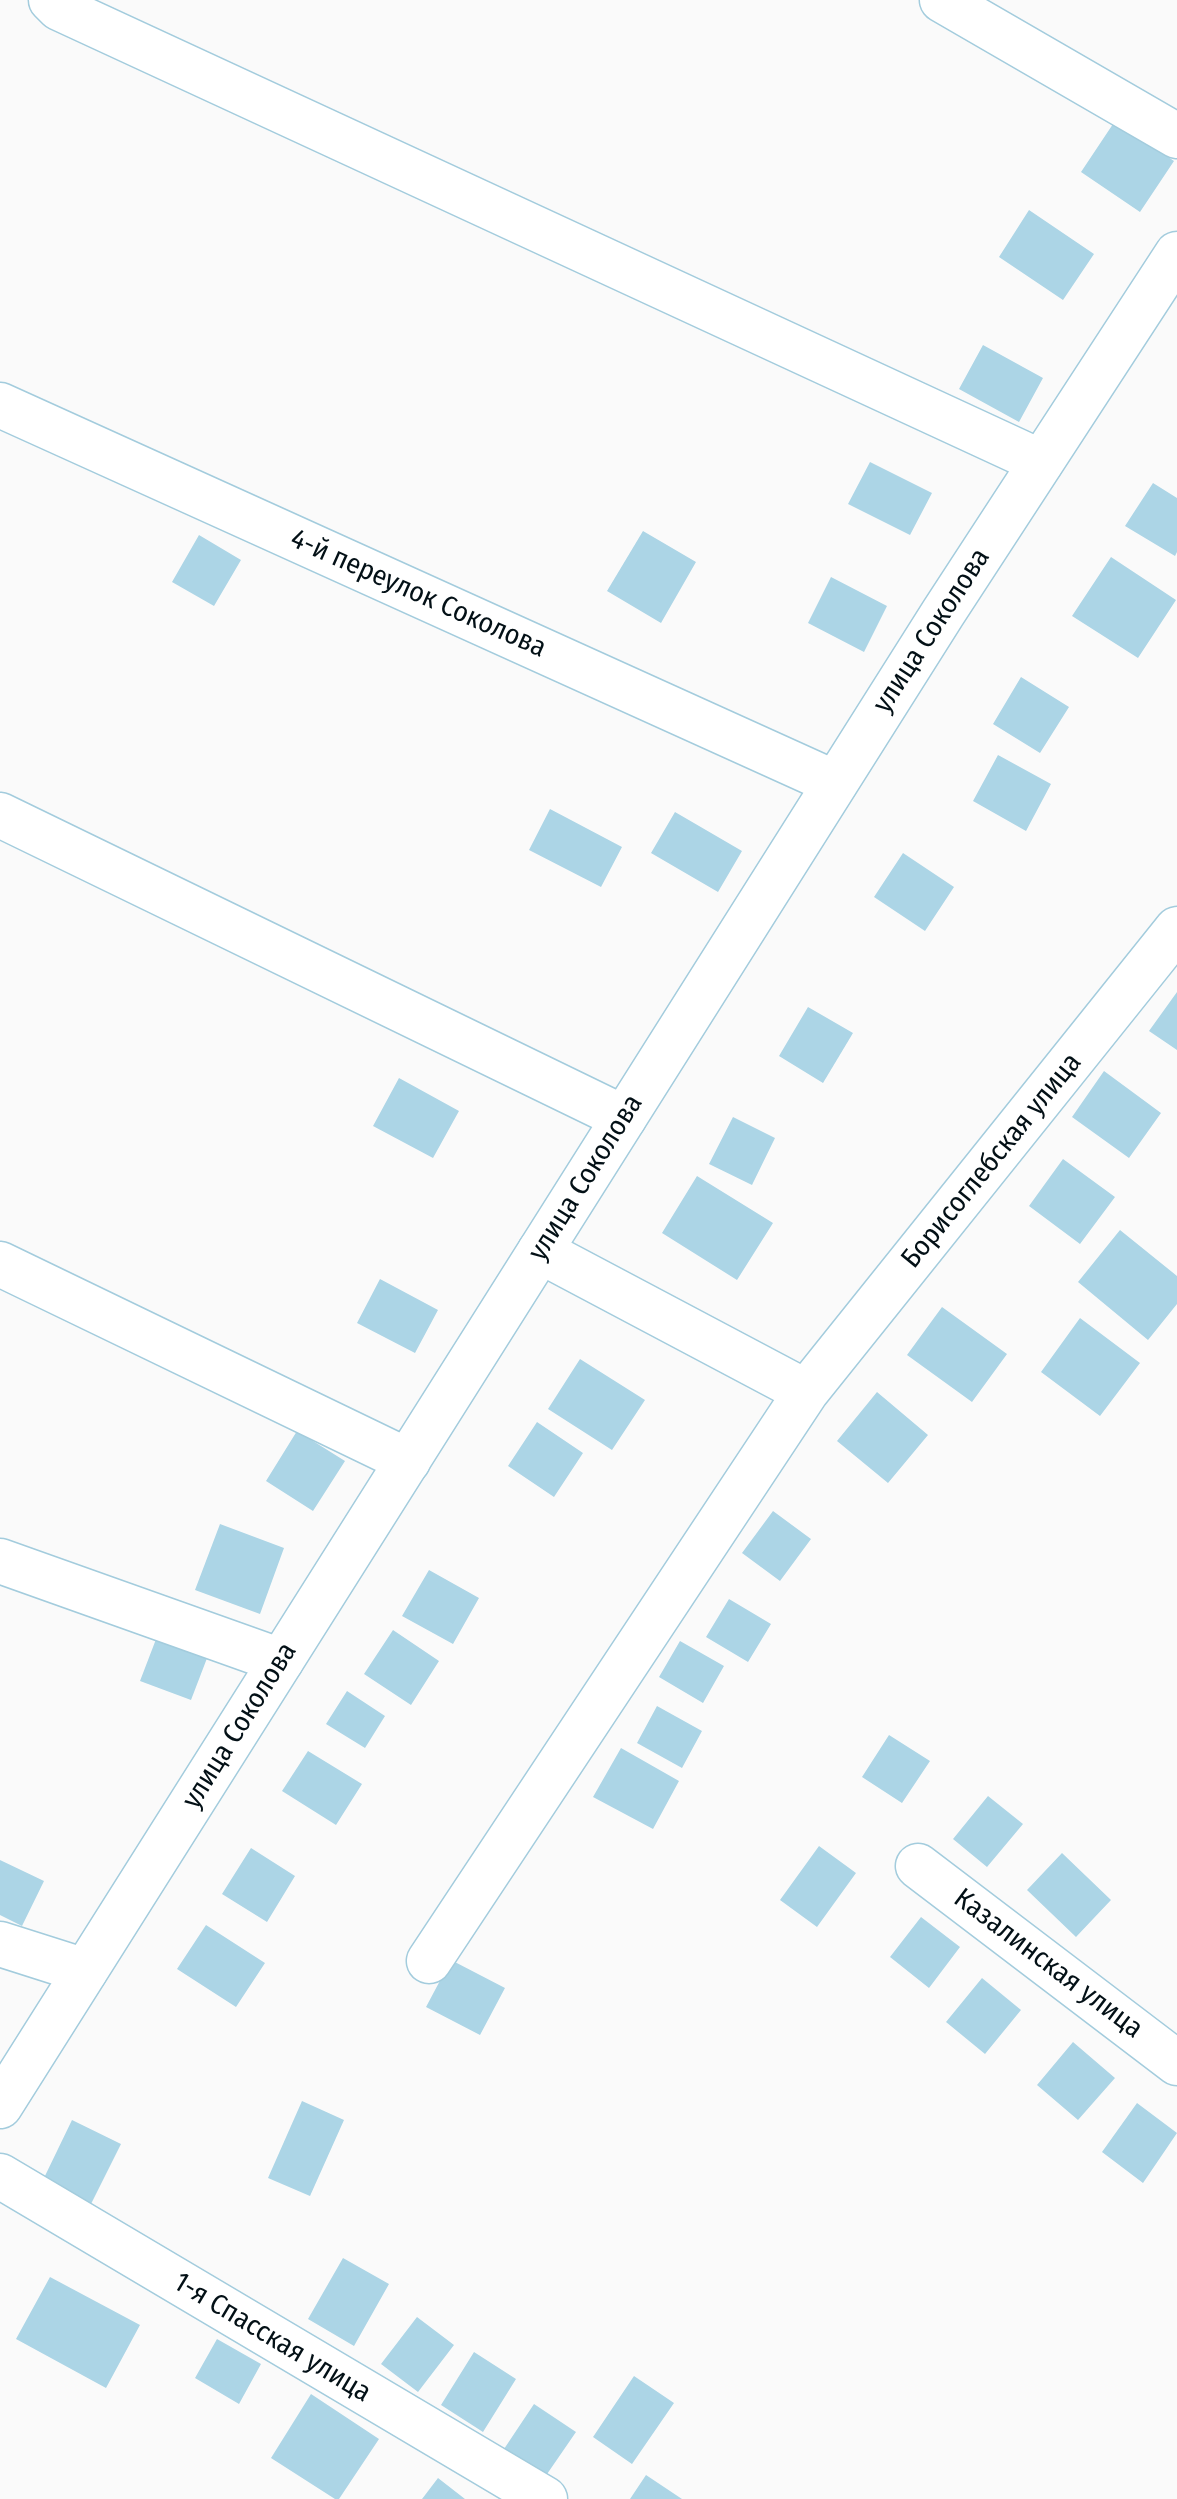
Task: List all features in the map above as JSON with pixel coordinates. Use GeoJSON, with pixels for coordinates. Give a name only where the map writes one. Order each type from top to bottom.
{"type":"FeatureCollection","features":[{"type":"Feature","properties":{"kind":"street"},"geometry":{"type":"LineString","coordinates":[[51,0],[74,15],[1041,462]]}},
{"type":"Feature","properties":{"kind":"street"},"geometry":{"type":"LineString","coordinates":[[942,0],[1177,136]]}},
{"type":"Feature","properties":{"kind":"street","name":"улица Соколова"},"geometry":{"type":"LineString","coordinates":[[0,2106],[835,783],[1177,254]]}},
{"type":"Feature","properties":{"kind":"street","name":"4-й переулок Соколова"},"geometry":{"type":"LineString","coordinates":[[0,405],[835,783]]}},
{"type":"Feature","properties":{"kind":"street"},"geometry":{"type":"LineString","coordinates":[[0,815],[624,1118]]}},
{"type":"Feature","properties":{"kind":"street","name":"Борисоглебская улица"},"geometry":{"type":"LineString","coordinates":[[429,1961],[806,1392],[1174,941]]}},
{"type":"Feature","properties":{"kind":"street"},"geometry":{"type":"LineString","coordinates":[[540,1251],[806,1392]]}},
{"type":"Feature","properties":{"kind":"street"},"geometry":{"type":"LineString","coordinates":[[0,1264],[408,1461]]}},
{"type":"Feature","properties":{"kind":"street"},"geometry":{"type":"LineString","coordinates":[[0,1561],[281,1661]]}},
{"type":"Feature","properties":{"kind":"street","name":"Казалинская улица"},"geometry":{"type":"LineString","coordinates":[[918,1866],[1177,2063]]}},
{"type":"Feature","properties":{"kind":"street"},"geometry":{"type":"LineString","coordinates":[[0,1944],[85,1971]]}},
{"type":"Feature","properties":{"kind":"street","name":"1-я Спасская улица"},"geometry":{"type":"LineString","coordinates":[[0,2176],[545,2499]]}},
{"type":"Feature","properties":{"kind":"building"},"geometry":{"type":"Polygon","coordinates":[[[1115,121],[1174,161],[1140,212],[1081,172],[1115,121]]]}},
{"type":"Feature","properties":{"kind":"building"},"geometry":{"type":"Polygon","coordinates":[[[1029,210],[1094,254],[1063,300],[999,257],[1029,210]]]}},
{"type":"Feature","properties":{"kind":"building"},"geometry":{"type":"Polygon","coordinates":[[[983,345],[1043,378],[1019,422],[959,389],[983,345]]]}},
{"type":"Feature","properties":{"kind":"building"},"geometry":{"type":"Polygon","coordinates":[[[870,462],[932,493],[910,535],[848,504],[870,462]]]}},
{"type":"Feature","properties":{"kind":"building"},"geometry":{"type":"Polygon","coordinates":[[[1153,483],[1177,498],[1175,556],[1125,526],[1153,483]]]}},
{"type":"Feature","properties":{"kind":"building"},"geometry":{"type":"Polygon","coordinates":[[[643,531],[696,562],[661,623],[607,591],[643,531]]]}},
{"type":"Feature","properties":{"kind":"building"},"geometry":{"type":"Polygon","coordinates":[[[199,535],[241,560],[214,606],[172,582],[199,535]]]}},
{"type":"Feature","properties":{"kind":"building"},"geometry":{"type":"Polygon","coordinates":[[[1111,557],[1176,600],[1138,658],[1072,616],[1111,557]]]}},
{"type":"Feature","properties":{"kind":"building"},"geometry":{"type":"Polygon","coordinates":[[[831,577],[887,606],[864,652],[808,623],[831,577]]]}},
{"type":"Feature","properties":{"kind":"building"},"geometry":{"type":"Polygon","coordinates":[[[1021,677],[1069,707],[1040,753],[993,724],[1021,677]]]}},
{"type":"Feature","properties":{"kind":"building"},"geometry":{"type":"Polygon","coordinates":[[[998,755],[1051,784],[1026,831],[973,801],[998,755]]]}},
{"type":"Feature","properties":{"kind":"building"},"geometry":{"type":"Polygon","coordinates":[[[550,809],[622,847],[601,887],[529,850],[550,809]]]}},
{"type":"Feature","properties":{"kind":"building"},"geometry":{"type":"Polygon","coordinates":[[[675,812],[742,851],[718,892],[651,853],[675,812]]]}},
{"type":"Feature","properties":{"kind":"building"},"geometry":{"type":"Polygon","coordinates":[[[903,853],[954,887],[925,931],[874,897],[903,853]]]}},
{"type":"Feature","properties":{"kind":"building"},"geometry":{"type":"Polygon","coordinates":[[[1177,992],[1177,1050],[1149,1031],[1177,992]]]}},
{"type":"Feature","properties":{"kind":"building"},"geometry":{"type":"Polygon","coordinates":[[[808,1007],[853,1033],[823,1083],[779,1056],[808,1007]]]}},
{"type":"Feature","properties":{"kind":"building"},"geometry":{"type":"Polygon","coordinates":[[[1104,1071],[1161,1113],[1129,1158],[1072,1117],[1104,1071]]]}},
{"type":"Feature","properties":{"kind":"building"},"geometry":{"type":"Polygon","coordinates":[[[399,1078],[459,1111],[433,1158],[373,1126],[399,1078]]]}},
{"type":"Feature","properties":{"kind":"building"},"geometry":{"type":"Polygon","coordinates":[[[733,1117],[775,1138],[752,1185],[709,1164],[733,1117]]]}},
{"type":"Feature","properties":{"kind":"building"},"geometry":{"type":"Polygon","coordinates":[[[1063,1159],[1115,1197],[1080,1244],[1029,1206],[1063,1159]]]}},
{"type":"Feature","properties":{"kind":"building"},"geometry":{"type":"Polygon","coordinates":[[[697,1176],[773,1223],[737,1280],[662,1233],[697,1176]]]}},
{"type":"Feature","properties":{"kind":"building"},"geometry":{"type":"Polygon","coordinates":[[[1120,1230],[1177,1276],[1177,1304],[1148,1340],[1078,1282],[1120,1230]]]}},
{"type":"Feature","properties":{"kind":"building"},"geometry":{"type":"Polygon","coordinates":[[[380,1279],[438,1310],[415,1353],[357,1323],[380,1279]]]}},
{"type":"Feature","properties":{"kind":"building"},"geometry":{"type":"Polygon","coordinates":[[[942,1307],[1007,1354],[972,1402],[907,1355],[942,1307]]]}},
{"type":"Feature","properties":{"kind":"building"},"geometry":{"type":"Polygon","coordinates":[[[1080,1318],[1140,1363],[1100,1416],[1041,1372],[1080,1318]]]}},
{"type":"Feature","properties":{"kind":"building"},"geometry":{"type":"Polygon","coordinates":[[[580,1359],[645,1400],[612,1450],[548,1409],[580,1359]]]}},
{"type":"Feature","properties":{"kind":"building"},"geometry":{"type":"Polygon","coordinates":[[[877,1392],[928,1435],[888,1483],[837,1441],[877,1392]]]}},
{"type":"Feature","properties":{"kind":"building"},"geometry":{"type":"Polygon","coordinates":[[[537,1422],[583,1453],[554,1497],[508,1466],[537,1422]]]}},
{"type":"Feature","properties":{"kind":"building"},"geometry":{"type":"Polygon","coordinates":[[[297,1431],[345,1461],[313,1511],[266,1481],[297,1431]]]}},
{"type":"Feature","properties":{"kind":"building"},"geometry":{"type":"Polygon","coordinates":[[[773,1511],[811,1539],[780,1581],[742,1553],[773,1511]]]}},
{"type":"Feature","properties":{"kind":"building"},"geometry":{"type":"Polygon","coordinates":[[[220,1524],[284,1548],[260,1614],[195,1590],[220,1524]]]}},
{"type":"Feature","properties":{"kind":"building"},"geometry":{"type":"Polygon","coordinates":[[[429,1570],[479,1598],[453,1644],[402,1616],[429,1570]]]}},
{"type":"Feature","properties":{"kind":"building"},"geometry":{"type":"Polygon","coordinates":[[[729,1599],[771,1624],[748,1662],[706,1637],[729,1599]]]}},
{"type":"Feature","properties":{"kind":"building"},"geometry":{"type":"Polygon","coordinates":[[[393,1630],[439,1661],[411,1705],[364,1674],[393,1630]]]}},
{"type":"Feature","properties":{"kind":"building"},"geometry":{"type":"Polygon","coordinates":[[[158,1634],[209,1653],[191,1700],[140,1681],[158,1634]]]}},
{"type":"Feature","properties":{"kind":"building"},"geometry":{"type":"Polygon","coordinates":[[[680,1641],[724,1666],[703,1703],[659,1677],[680,1641]]]}},
{"type":"Feature","properties":{"kind":"building"},"geometry":{"type":"Polygon","coordinates":[[[347,1691],[385,1716],[365,1748],[326,1724],[347,1691]]]}},
{"type":"Feature","properties":{"kind":"building"},"geometry":{"type":"Polygon","coordinates":[[[657,1706],[702,1731],[682,1768],[637,1743],[657,1706]]]}},
{"type":"Feature","properties":{"kind":"building"},"geometry":{"type":"Polygon","coordinates":[[[889,1735],[930,1761],[902,1803],[862,1777],[889,1735]]]}},
{"type":"Feature","properties":{"kind":"building"},"geometry":{"type":"Polygon","coordinates":[[[621,1748],[679,1781],[653,1829],[593,1797],[621,1748]]]}},
{"type":"Feature","properties":{"kind":"building"},"geometry":{"type":"Polygon","coordinates":[[[308,1751],[362,1784],[336,1825],[282,1791],[308,1751]]]}},
{"type":"Feature","properties":{"kind":"building"},"geometry":{"type":"Polygon","coordinates":[[[988,1796],[1023,1824],[987,1867],[953,1839],[988,1796]]]}},
{"type":"Feature","properties":{"kind":"building"},"geometry":{"type":"Polygon","coordinates":[[[819,1846],[856,1873],[817,1927],[780,1900],[819,1846]]]}},
{"type":"Feature","properties":{"kind":"building"},"geometry":{"type":"Polygon","coordinates":[[[251,1848],[295,1876],[267,1922],[222,1894],[251,1848]]]}},
{"type":"Feature","properties":{"kind":"building"},"geometry":{"type":"Polygon","coordinates":[[[1062,1853],[1111,1900],[1076,1937],[1027,1890],[1062,1853]]]}},
{"type":"Feature","properties":{"kind":"building"},"geometry":{"type":"Polygon","coordinates":[[[0,1860],[44,1881],[22,1926],[0,1915],[0,1860]]]}},
{"type":"Feature","properties":{"kind":"building"},"geometry":{"type":"Polygon","coordinates":[[[921,1917],[960,1947],[929,1988],[890,1957],[921,1917]]]}},
{"type":"Feature","properties":{"kind":"building"},"geometry":{"type":"Polygon","coordinates":[[[206,1925],[265,1963],[236,2007],[177,1969],[206,1925]]]}},
{"type":"Feature","properties":{"kind":"building"},"geometry":{"type":"Polygon","coordinates":[[[451,1960],[505,1988],[480,2035],[426,2007],[451,1960]]]}},
{"type":"Feature","properties":{"kind":"building"},"geometry":{"type":"Polygon","coordinates":[[[982,1978],[1021,2010],[985,2054],[946,2022],[982,1978]]]}},
{"type":"Feature","properties":{"kind":"building"},"geometry":{"type":"Polygon","coordinates":[[[1073,2042],[1115,2078],[1078,2120],[1037,2085],[1073,2042]]]}},
{"type":"Feature","properties":{"kind":"building"},"geometry":{"type":"Polygon","coordinates":[[[302,2101],[344,2120],[310,2196],[268,2178],[302,2101]]]}},
{"type":"Feature","properties":{"kind":"building"},"geometry":{"type":"Polygon","coordinates":[[[1137,2103],[1177,2133],[1143,2183],[1102,2152],[1137,2103]]]}},
{"type":"Feature","properties":{"kind":"building"},"geometry":{"type":"Polygon","coordinates":[[[72,2120],[121,2144],[91,2204],[43,2180],[72,2120]]]}},
{"type":"Feature","properties":{"kind":"building"},"geometry":{"type":"Polygon","coordinates":[[[343,2258],[389,2284],[354,2346],[308,2319],[343,2258]]]}},
{"type":"Feature","properties":{"kind":"building"},"geometry":{"type":"Polygon","coordinates":[[[50,2277],[140,2325],[106,2388],[16,2339],[50,2277]]]}},
{"type":"Feature","properties":{"kind":"building"},"geometry":{"type":"Polygon","coordinates":[[[417,2317],[454,2345],[418,2392],[381,2364],[417,2317]]]}},
{"type":"Feature","properties":{"kind":"building"},"geometry":{"type":"Polygon","coordinates":[[[217,2339],[261,2364],[239,2404],[195,2378],[217,2339]]]}},
{"type":"Feature","properties":{"kind":"building"},"geometry":{"type":"Polygon","coordinates":[[[474,2352],[516,2379],[483,2432],[441,2405],[474,2352]]]}},
{"type":"Feature","properties":{"kind":"building"},"geometry":{"type":"Polygon","coordinates":[[[634,2376],[674,2403],[632,2464],[593,2437],[634,2376]]]}},
{"type":"Feature","properties":{"kind":"building"},"geometry":{"type":"Polygon","coordinates":[[[311,2394],[379,2439],[339,2499],[271,2458],[311,2394]]]}},
{"type":"Feature","properties":{"kind":"building"},"geometry":{"type":"Polygon","coordinates":[[[534,2404],[576,2432],[545,2477],[504,2449],[534,2404]]]}},
{"type":"Feature","properties":{"kind":"building"},"geometry":{"type":"Polygon","coordinates":[[[646,2475],[682,2499],[630,2499],[646,2475]]]}},
{"type":"Feature","properties":{"kind":"building"},"geometry":{"type":"Polygon","coordinates":[[[438,2478],[465,2499],[422,2499],[438,2478]]]}}]}
